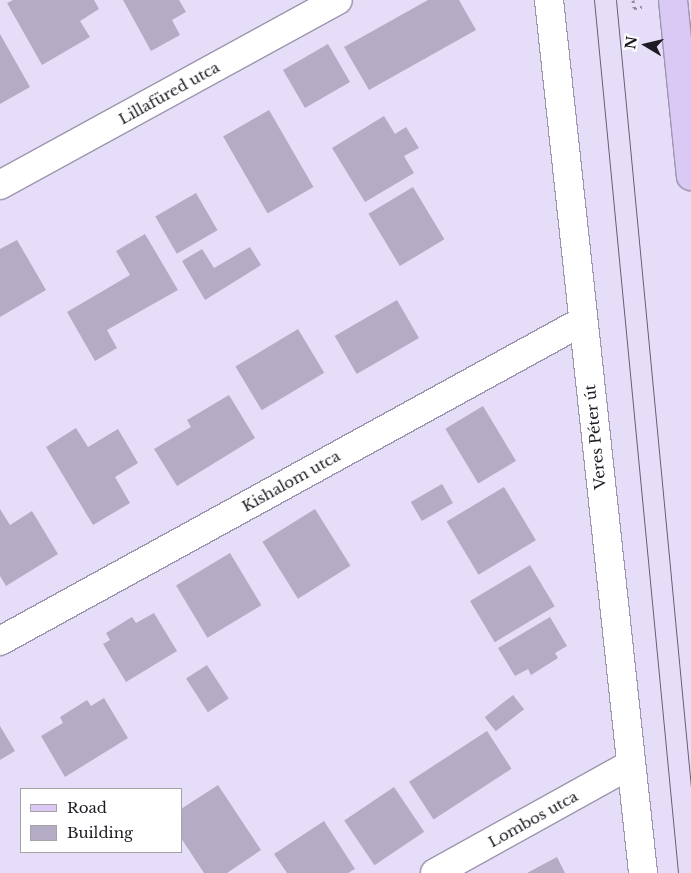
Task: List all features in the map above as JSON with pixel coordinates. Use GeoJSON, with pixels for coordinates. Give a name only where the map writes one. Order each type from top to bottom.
{"type":"FeatureCollection","features":[{"type":"Feature","properties":{"kind":"main road"},"geometry":{"type":"LineString","coordinates":[[680,7],[691,176]]}},
{"type":"Feature","properties":{"kind":"street","name":"Lillafüred utca"},"geometry":{"type":"LineString","coordinates":[[0,185],[338,0]]}},
{"type":"Feature","properties":{"kind":"street","name":"Veres Péter út"},"geometry":{"type":"LineString","coordinates":[[549,0],[643,873]]}},
{"type":"Feature","properties":{"kind":"street","name":"Kishalom utca"},"geometry":{"type":"LineString","coordinates":[[0,641],[583,321]]}},
{"type":"Feature","properties":{"kind":"street","name":"Lombos utca"},"geometry":{"type":"LineString","coordinates":[[435,873],[630,765]]}},
{"type":"Feature","properties":{"kind":"building"},"geometry":{"type":"Polygon","coordinates":[[[13,0],[94,0],[99,9],[80,21],[90,37],[42,65],[7,3],[13,0]]]}},
{"type":"Feature","properties":{"kind":"building"},"geometry":{"type":"Polygon","coordinates":[[[123,0],[179,0],[186,12],[172,20],[180,35],[151,51],[123,0]]]}},
{"type":"Feature","properties":{"kind":"building"},"geometry":{"type":"Polygon","coordinates":[[[428,0],[459,0],[476,30],[369,90],[344,47],[428,0]]]}},
{"type":"Feature","properties":{"kind":"building"},"geometry":{"type":"Polygon","coordinates":[[[0,34],[30,87],[0,104],[0,34]]]}},
{"type":"Feature","properties":{"kind":"building"},"geometry":{"type":"Polygon","coordinates":[[[328,44],[350,82],[305,108],[283,70],[328,44]]]}},
{"type":"Feature","properties":{"kind":"building"},"geometry":{"type":"Polygon","coordinates":[[[269,110],[314,187],[268,214],[223,136],[269,110]]]}},
{"type":"Feature","properties":{"kind":"building"},"geometry":{"type":"Polygon","coordinates":[[[384,116],[395,134],[406,127],[419,148],[404,156],[414,173],[365,202],[332,148],[384,116]]]}},
{"type":"Feature","properties":{"kind":"building"},"geometry":{"type":"Polygon","coordinates":[[[413,187],[444,239],[400,266],[368,214],[413,187]]]}},
{"type":"Feature","properties":{"kind":"building"},"geometry":{"type":"Polygon","coordinates":[[[196,193],[218,230],[177,254],[155,217],[196,193]]]}},
{"type":"Feature","properties":{"kind":"building"},"geometry":{"type":"Polygon","coordinates":[[[145,234],[178,290],[107,330],[117,348],[95,361],[67,312],[130,275],[116,251],[145,234]]]}},
{"type":"Feature","properties":{"kind":"building"},"geometry":{"type":"Polygon","coordinates":[[[17,240],[46,290],[0,317],[0,249],[17,240]]]}},
{"type":"Feature","properties":{"kind":"building"},"geometry":{"type":"Polygon","coordinates":[[[250,247],[261,265],[205,300],[182,261],[202,249],[214,268],[250,247]]]}},
{"type":"Feature","properties":{"kind":"building"},"geometry":{"type":"Polygon","coordinates":[[[397,300],[419,338],[357,374],[335,336],[397,300]]]}},
{"type":"Feature","properties":{"kind":"building"},"geometry":{"type":"Polygon","coordinates":[[[298,329],[324,373],[262,410],[235,367],[298,329]]]}},
{"type":"Feature","properties":{"kind":"building"},"geometry":{"type":"Polygon","coordinates":[[[229,395],[255,438],[177,486],[154,449],[191,427],[187,420],[229,395]]]}},
{"type":"Feature","properties":{"kind":"building"},"geometry":{"type":"Polygon","coordinates":[[[483,406],[516,461],[478,484],[445,429],[483,406]]]}},
{"type":"Feature","properties":{"kind":"building"},"geometry":{"type":"Polygon","coordinates":[[[76,428],[88,447],[118,429],[138,463],[115,477],[130,503],[93,525],[46,447],[76,428]]]}},
{"type":"Feature","properties":{"kind":"building"},"geometry":{"type":"Polygon","coordinates":[[[442,484],[453,503],[422,521],[411,502],[442,484]]]}},
{"type":"Feature","properties":{"kind":"building"},"geometry":{"type":"Polygon","coordinates":[[[504,487],[536,540],[479,575],[447,522],[504,487]]]}},
{"type":"Feature","properties":{"kind":"building"},"geometry":{"type":"Polygon","coordinates":[[[0,509],[10,525],[32,511],[58,554],[6,586],[0,576],[0,509]]]}},
{"type":"Feature","properties":{"kind":"building"},"geometry":{"type":"Polygon","coordinates":[[[315,509],[351,566],[298,599],[262,542],[315,509]]]}},
{"type":"Feature","properties":{"kind":"building"},"geometry":{"type":"Polygon","coordinates":[[[230,553],[261,605],[207,638],[176,585],[230,553]]]}},
{"type":"Feature","properties":{"kind":"building"},"geometry":{"type":"Polygon","coordinates":[[[530,565],[555,606],[495,642],[470,601],[530,565]]]}},
{"type":"Feature","properties":{"kind":"building"},"geometry":{"type":"Polygon","coordinates":[[[154,613],[177,651],[126,682],[103,644],[110,640],[106,633],[132,617],[136,623],[154,613]]]}},
{"type":"Feature","properties":{"kind":"building"},"geometry":{"type":"Polygon","coordinates":[[[550,617],[567,646],[555,653],[558,658],[531,675],[528,669],[515,676],[498,648],[550,617]]]}},
{"type":"Feature","properties":{"kind":"building"},"geometry":{"type":"Polygon","coordinates":[[[207,665],[229,699],[208,712],[186,679],[207,665]]]}},
{"type":"Feature","properties":{"kind":"building"},"geometry":{"type":"Polygon","coordinates":[[[513,695],[524,709],[496,731],[485,717],[513,695]]]}},
{"type":"Feature","properties":{"kind":"building"},"geometry":{"type":"Polygon","coordinates":[[[104,698],[128,738],[65,777],[41,736],[63,723],[60,717],[87,700],[91,706],[104,698]]]}},
{"type":"Feature","properties":{"kind":"building"},"geometry":{"type":"Polygon","coordinates":[[[0,726],[15,751],[0,760],[0,726]]]}},
{"type":"Feature","properties":{"kind":"building"},"geometry":{"type":"Polygon","coordinates":[[[487,731],[512,769],[434,819],[409,782],[487,731]]]}},
{"type":"Feature","properties":{"kind":"building"},"geometry":{"type":"Polygon","coordinates":[[[218,785],[261,850],[227,873],[204,873],[182,840],[182,808],[218,785]]]}},
{"type":"Feature","properties":{"kind":"building"},"geometry":{"type":"Polygon","coordinates":[[[394,787],[424,832],[374,865],[344,821],[394,787]]]}},
{"type":"Feature","properties":{"kind":"building"},"geometry":{"type":"Polygon","coordinates":[[[324,821],[355,869],[348,873],[287,873],[274,854],[324,821]]]}},
{"type":"Feature","properties":{"kind":"building"},"geometry":{"type":"Polygon","coordinates":[[[557,857],[565,873],[527,873],[557,857]]]}},
{"type":"Feature","properties":{"kind":"tram line"},"geometry":{"type":"LineString","coordinates":[[594,0],[678,873]]}},
{"type":"Feature","properties":{"kind":"tram line"},"geometry":{"type":"LineString","coordinates":[[616,0],[691,787]]}}]}
